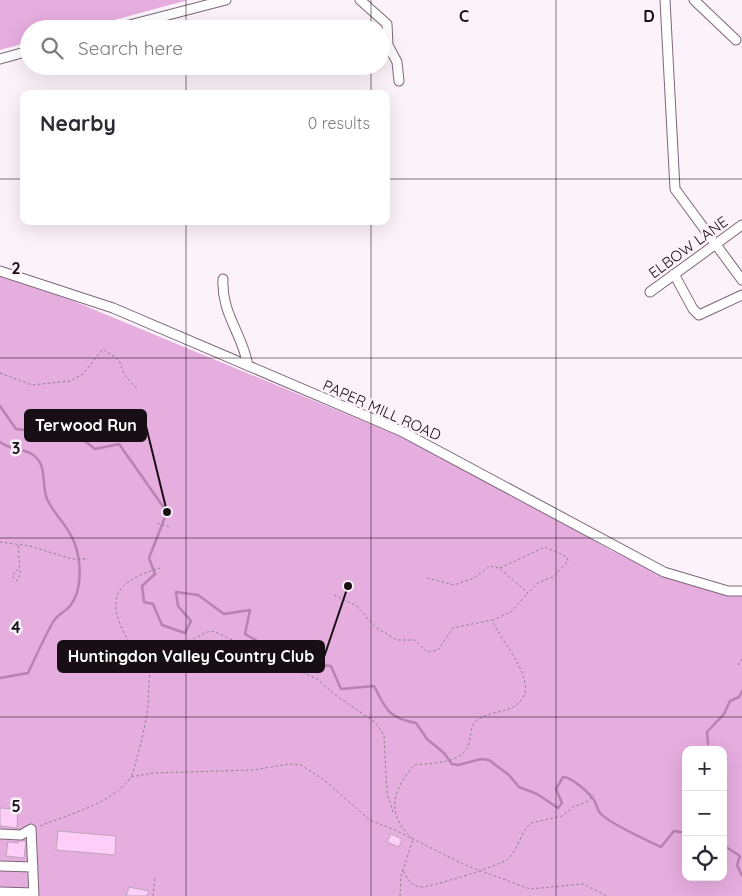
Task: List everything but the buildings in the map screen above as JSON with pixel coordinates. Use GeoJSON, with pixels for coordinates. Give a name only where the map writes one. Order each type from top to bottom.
{"type":"FeatureCollection","features":[{"type":"Feature","properties":{"kind":"street"},"geometry":{"type":"LineString","coordinates":[[149,20],[226,0]]}},
{"type":"Feature","properties":{"kind":"street"},"geometry":{"type":"LineString","coordinates":[[360,0],[382,20]]}},
{"type":"Feature","properties":{"kind":"street"},"geometry":{"type":"LineString","coordinates":[[665,0],[675,189],[742,280]]}},
{"type":"Feature","properties":{"kind":"street"},"geometry":{"type":"LineString","coordinates":[[694,0],[736,40]]}},
{"type":"Feature","properties":{"kind":"street"},"geometry":{"type":"LineString","coordinates":[[390,49],[396,62],[399,81]]}},
{"type":"Feature","properties":{"kind":"street"},"geometry":{"type":"LineString","coordinates":[[0,59],[20,54]]}},
{"type":"Feature","properties":{"kind":"street","name":"ELBOW LANE"},"geometry":{"type":"LineString","coordinates":[[650,292],[742,225]]}},
{"type":"Feature","properties":{"kind":"street","name":"PAPER MILL ROAD"},"geometry":{"type":"LineString","coordinates":[[0,271],[113,308],[425,443],[664,572],[728,592],[742,591]]}},
{"type":"Feature","properties":{"kind":"street"},"geometry":{"type":"LineString","coordinates":[[674,274],[693,309],[699,315],[742,295]]}},
{"type":"Feature","properties":{"kind":"street"},"geometry":{"type":"LineString","coordinates":[[222,280],[226,312],[244,349],[248,366]]}},
{"type":"Feature","properties":{"kind":"street"},"geometry":{"type":"LineString","coordinates":[[0,834],[21,835],[31,829],[34,894],[0,892]]}},
{"type":"Feature","properties":{"kind":"street"},"geometry":{"type":"LineString","coordinates":[[0,866],[33,866]]}},
{"type":"Feature","properties":{"kind":"path"},"geometry":{"type":"LineString","coordinates":[[0,373],[32,385],[70,381],[83,374],[104,349],[118,360],[124,374],[137,390]]}},
{"type":"Feature","properties":{"kind":"path"},"geometry":{"type":"LineString","coordinates":[[157,523],[170,527]]}},
{"type":"Feature","properties":{"kind":"path"},"geometry":{"type":"LineString","coordinates":[[0,542],[30,546],[72,558],[88,559]]}},
{"type":"Feature","properties":{"kind":"path"},"geometry":{"type":"LineString","coordinates":[[18,544],[18,568]]}},
{"type":"Feature","properties":{"kind":"path"},"geometry":{"type":"LineString","coordinates":[[334,595],[363,611],[375,627],[397,640],[414,640],[427,652],[438,650],[453,628],[492,620],[511,612],[538,583],[553,577],[568,561],[567,558],[545,548],[499,568]]}},
{"type":"Feature","properties":{"kind":"path"},"geometry":{"type":"LineString","coordinates":[[427,578],[454,585],[469,581],[490,566],[499,568],[528,593]]}},
{"type":"Feature","properties":{"kind":"path"},"geometry":{"type":"LineString","coordinates":[[153,659],[133,649],[120,627],[115,602],[122,585],[138,574],[160,568]]}},
{"type":"Feature","properties":{"kind":"path"},"geometry":{"type":"LineString","coordinates":[[394,813],[399,788],[414,766],[455,758],[468,748],[471,728],[480,717],[510,709],[525,697],[526,683],[523,674],[492,620]]}},
{"type":"Feature","properties":{"kind":"path"},"geometry":{"type":"LineString","coordinates":[[31,829],[96,803],[126,784],[131,777],[142,742],[148,705],[148,677],[153,659],[207,632],[213,631],[317,679],[338,698],[368,715],[384,735],[387,792],[394,813],[401,827],[413,839]]}},
{"type":"Feature","properties":{"kind":"path"},"geometry":{"type":"LineString","coordinates":[[738,665],[742,659]]}},
{"type":"Feature","properties":{"kind":"path"},"geometry":{"type":"LineString","coordinates":[[131,777],[153,773],[253,770],[289,764],[301,765],[324,780],[370,820],[480,870],[530,889],[583,884],[607,896]]}},
{"type":"Feature","properties":{"kind":"path"},"geometry":{"type":"LineString","coordinates":[[403,870],[410,883],[420,887],[434,885],[480,870],[507,859],[531,823],[562,816],[574,807],[588,802],[594,794]]}},
{"type":"Feature","properties":{"kind":"path"},"geometry":{"type":"LineString","coordinates":[[400,896],[403,870],[413,839]]}},
{"type":"Feature","properties":{"kind":"path"},"geometry":{"type":"LineString","coordinates":[[153,896],[155,878]]}},
{"type":"Feature","properties":{"kind":"shaded area"},"geometry":{"type":"Polygon","coordinates":[[[0,0],[188,0],[114,20],[20,20],[20,44],[0,50],[0,0]]]}},
{"type":"Feature","properties":{"kind":"shaded area"},"geometry":{"type":"Polygon","coordinates":[[[0,276],[71,300],[409,440],[493,482],[612,551],[664,576],[729,596],[742,595],[742,896],[0,896],[0,276]]]}},
{"type":"Feature","properties":{"kind":"waterway"},"geometry":{"type":"LineString","coordinates":[[0,406],[16,429],[25,430],[36,420],[61,422],[95,449],[119,444],[167,512],[149,558],[155,574],[142,586],[144,602],[153,604],[162,625],[185,633],[191,621],[178,606],[176,592],[198,595],[224,614],[250,610],[245,634],[286,656],[308,663],[331,666],[341,689],[374,686],[389,711],[399,718],[416,723],[427,739],[444,753],[452,764],[458,765],[481,759],[489,760],[509,775],[519,787],[537,794],[558,808],[562,803],[556,789],[563,777],[567,778],[581,786],[590,795],[599,812],[604,817],[661,847],[674,831],[682,832]]}},
{"type":"Feature","properties":{"kind":"waterway"},"geometry":{"type":"LineString","coordinates":[[0,442],[32,454],[40,463],[47,499],[75,544],[79,559],[80,576],[74,599],[70,606],[53,622],[28,673],[0,678]]}},
{"type":"Feature","properties":{"kind":"waterway"},"geometry":{"type":"LineString","coordinates":[[708,744],[707,732],[724,714],[730,701],[739,697],[742,691]]}},
{"type":"Feature","properties":{"kind":"waterway"},"geometry":{"type":"LineString","coordinates":[[727,848],[740,856],[737,865],[742,876]]}},
{"type":"Feature","properties":{"kind":"place","name":"Terwood Run"},"geometry":{"type":"Point","coordinates":[167,512]}},
{"type":"Feature","properties":{"kind":"place","name":"Huntingdon Valley Country Club"},"geometry":{"type":"Point","coordinates":[348,586]}}]}
